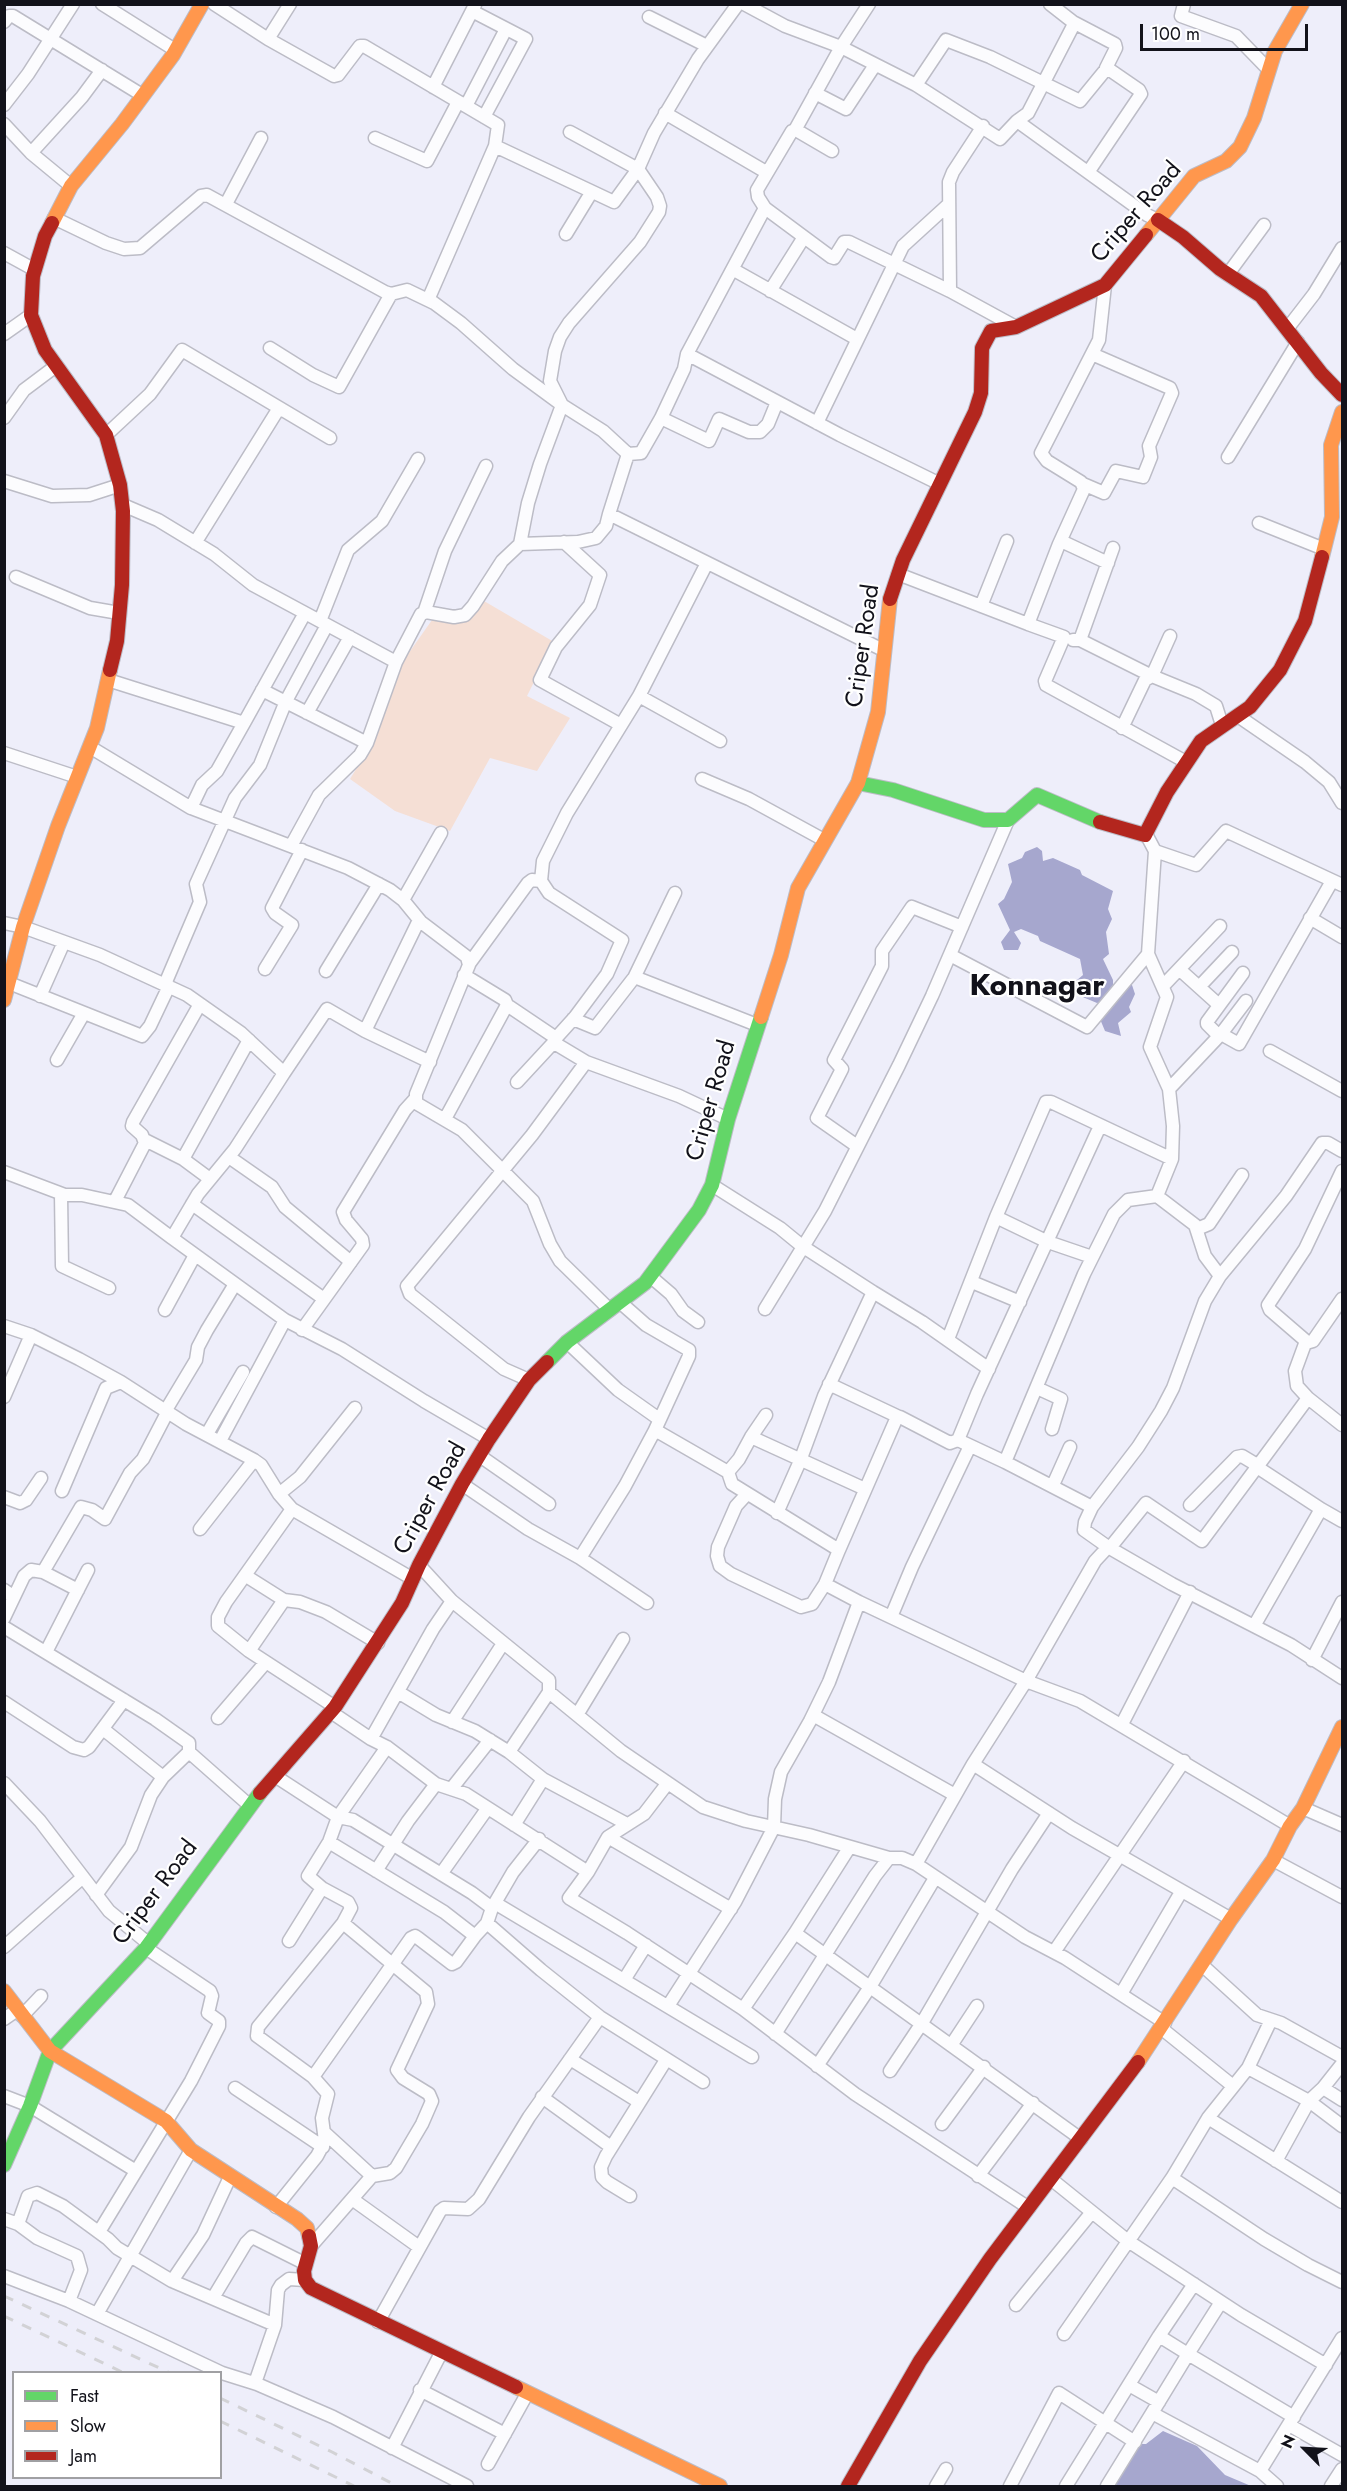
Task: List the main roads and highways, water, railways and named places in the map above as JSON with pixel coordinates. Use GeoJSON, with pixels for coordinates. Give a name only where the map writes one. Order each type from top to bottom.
{"type":"FeatureCollection","features":[{"type":"Feature","properties":{"kind":"water"},"geometry":{"type":"Polygon","coordinates":[[[1037,847],[1042,851],[1043,861],[1053,858],[1080,870],[1082,875],[1113,891],[1108,909],[1112,919],[1106,932],[1109,954],[1103,959],[1113,980],[1113,986],[1131,982],[1135,994],[1129,1007],[1131,1012],[1118,1023],[1121,1036],[1105,1031],[1100,1019],[1107,1000],[1097,1003],[1073,993],[1071,985],[1083,975],[1080,959],[1040,941],[1038,936],[1021,929],[1014,932],[1021,943],[1018,950],[1004,950],[1001,942],[1010,930],[998,904],[1004,899],[1012,882],[1008,864],[1022,858],[1025,852],[1037,847]]]}},
{"type":"Feature","properties":{"kind":"water"},"geometry":{"type":"Polygon","coordinates":[[[1163,2431],[1197,2446],[1225,2475],[1251,2486],[1111,2486],[1129,2444],[1146,2444],[1163,2431]]]}},
{"type":"Feature","properties":{"kind":"railway"},"geometry":{"type":"LineString","coordinates":[[4,2296],[166,2371]]}},
{"type":"Feature","properties":{"kind":"railway"},"geometry":{"type":"LineString","coordinates":[[4,2316],[120,2371]]}},
{"type":"Feature","properties":{"kind":"railway"},"geometry":{"type":"LineString","coordinates":[[222,2399],[397,2486]]}},
{"type":"Feature","properties":{"kind":"railway"},"geometry":{"type":"LineString","coordinates":[[222,2422],[354,2486]]}},
{"type":"Feature","properties":{"kind":"district","name":"Konnagar"},"geometry":{"type":"Point","coordinates":[1037,988]}}]}
